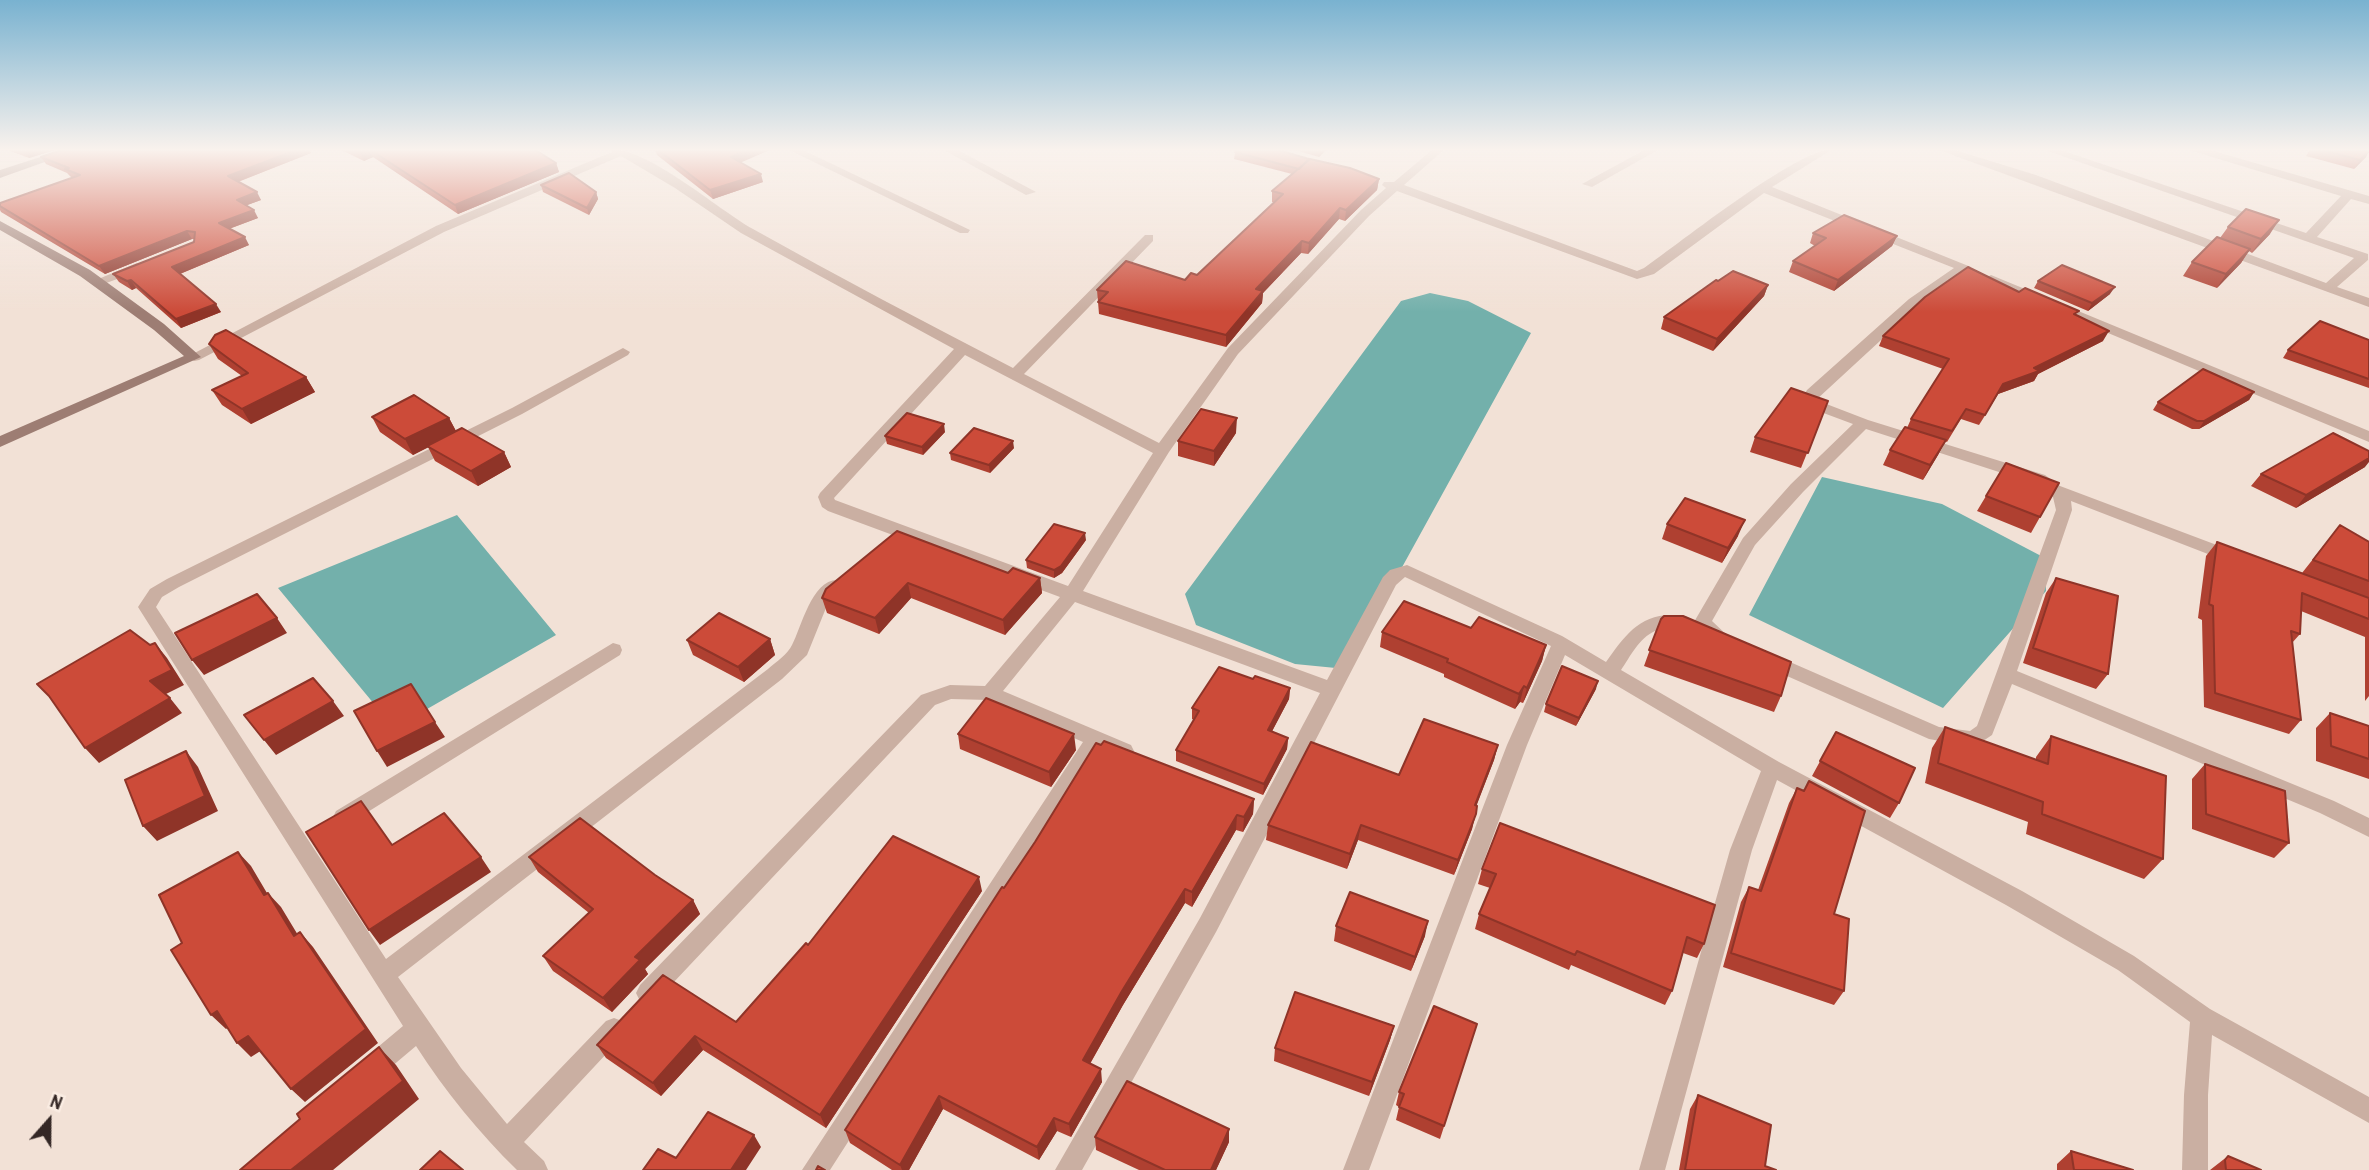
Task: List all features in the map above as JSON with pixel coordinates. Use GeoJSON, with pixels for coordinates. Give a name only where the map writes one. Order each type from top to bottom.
{"type":"FeatureCollection","features":[{"type":"Feature","properties":{"kind":"street"},"geometry":{"type":"LineString","coordinates":[[0,442],[194,357],[440,229],[498,204]]}},
{"type":"Feature","properties":{"kind":"street"},"geometry":{"type":"LineString","coordinates":[[706,204],[745,230],[963,348],[1162,451]]}},
{"type":"Feature","properties":{"kind":"street"},"geometry":{"type":"LineString","coordinates":[[908,204],[964,230]]}},
{"type":"Feature","properties":{"kind":"street"},"geometry":{"type":"LineString","coordinates":[[990,693],[1072,594],[1162,451],[1233,351],[1376,204]]}},
{"type":"Feature","properties":{"kind":"street"},"geometry":{"type":"LineString","coordinates":[[1438,204],[1637,275],[1649,271],[1742,204]]}},
{"type":"Feature","properties":{"kind":"street"},"geometry":{"type":"LineString","coordinates":[[1803,204],[1964,267],[2369,438]]}},
{"type":"Feature","properties":{"kind":"street"},"geometry":{"type":"LineString","coordinates":[[2101,204],[2369,303]]}},
{"type":"Feature","properties":{"kind":"street"},"geometry":{"type":"LineString","coordinates":[[2206,204],[2366,258]]}},
{"type":"Feature","properties":{"kind":"street"},"geometry":{"type":"LineString","coordinates":[[2308,239],[2340,204]]}},
{"type":"Feature","properties":{"kind":"street"},"geometry":{"type":"LineString","coordinates":[[0,225],[97,282],[159,327],[194,357]]}},
{"type":"Feature","properties":{"kind":"street"},"geometry":{"type":"LineString","coordinates":[[1016,374],[1149,238]]}},
{"type":"Feature","properties":{"kind":"street"},"geometry":{"type":"LineString","coordinates":[[2328,288],[2366,258]]}},
{"type":"Feature","properties":{"kind":"street"},"geometry":{"type":"LineString","coordinates":[[97,282],[145,264]]}},
{"type":"Feature","properties":{"kind":"street"},"geometry":{"type":"LineString","coordinates":[[1964,267],[1914,302],[1808,398],[1807,402],[1863,423],[2039,479],[2057,489],[2252,564]]}},
{"type":"Feature","properties":{"kind":"street"},"geometry":{"type":"LineString","coordinates":[[963,348],[826,497],[828,503],[1332,690]]}},
{"type":"Feature","properties":{"kind":"street"},"geometry":{"type":"LineString","coordinates":[[535,1170],[506,1143],[418,1029],[384,974],[313,836],[146,607],[148,601],[173,583],[517,411],[623,352]]}},
{"type":"Feature","properties":{"kind":"street"},"geometry":{"type":"LineString","coordinates":[[1702,623],[1749,542],[1797,488],[1863,423]]}},
{"type":"Feature","properties":{"kind":"street"},"geometry":{"type":"LineString","coordinates":[[1609,671],[1649,623],[1664,620],[1702,623],[1714,634],[1740,647],[1936,734],[1954,739],[1974,739],[1985,730],[2064,510],[2063,500],[2057,489]]}},
{"type":"Feature","properties":{"kind":"street"},"geometry":{"type":"LineString","coordinates":[[881,548],[901,531]]}},
{"type":"Feature","properties":{"kind":"street"},"geometry":{"type":"LineString","coordinates":[[1068,1170],[1208,925],[1264,807],[1332,690],[1389,581],[1396,574],[1407,571],[1561,644],[1772,768],[2002,891],[2126,963],[2202,1017],[2369,1111]]}},
{"type":"Feature","properties":{"kind":"street"},"geometry":{"type":"LineString","coordinates":[[384,974],[775,674],[800,650],[811,617],[821,599],[851,574]]}},
{"type":"Feature","properties":{"kind":"street"},"geometry":{"type":"LineString","coordinates":[[1356,1170],[1517,745],[1561,644]]}},
{"type":"Feature","properties":{"kind":"street"},"geometry":{"type":"LineString","coordinates":[[313,836],[613,650]]}},
{"type":"Feature","properties":{"kind":"street"},"geometry":{"type":"LineString","coordinates":[[2006,674],[2327,807],[2369,828]]}},
{"type":"Feature","properties":{"kind":"street"},"geometry":{"type":"LineString","coordinates":[[506,1143],[928,700],[950,692],[990,693],[1146,760]]}},
{"type":"Feature","properties":{"kind":"street"},"geometry":{"type":"LineString","coordinates":[[815,1170],[1095,740]]}},
{"type":"Feature","properties":{"kind":"street"},"geometry":{"type":"LineString","coordinates":[[1652,1170],[1741,849],[1772,768]]}},
{"type":"Feature","properties":{"kind":"street"},"geometry":{"type":"LineString","coordinates":[[2195,1170],[2196,1095],[2202,1017]]}},
{"type":"Feature","properties":{"kind":"street"},"geometry":{"type":"LineString","coordinates":[[354,1082],[418,1029]]}},
{"type":"Feature","properties":{"kind":"water"},"geometry":{"type":"Polygon","coordinates":[[[1430,293],[1468,301],[1531,333],[1346,669],[1295,664],[1196,625],[1185,594],[1401,301],[1430,293]]]}},
{"type":"Feature","properties":{"kind":"water"},"geometry":{"type":"Polygon","coordinates":[[[1822,477],[1942,504],[2045,558],[2046,591],[1943,708],[1749,615],[1822,477]]]}},
{"type":"Feature","properties":{"kind":"water"},"geometry":{"type":"Polygon","coordinates":[[[457,515],[556,635],[394,728],[278,588],[457,515]]]}},
{"type":"Feature","properties":{"kind":"building"},"geometry":{"type":"Polygon","coordinates":[[[0,204],[243,204],[254,210],[219,223],[245,237],[172,267],[216,304],[176,319],[131,280],[127,281],[113,274],[194,242],[195,232],[187,231],[99,266],[0,204]]]}},
{"type":"Feature","properties":{"kind":"building"},"geometry":{"type":"Polygon","coordinates":[[[1273,204],[1353,204],[1346,210],[1340,208],[1309,243],[1302,241],[1256,289],[1263,291],[1226,335],[1098,302],[1108,292],[1097,290],[1126,261],[1185,280],[1191,273],[1197,275],[1273,204]]]}},
{"type":"Feature","properties":{"kind":"building"},"geometry":{"type":"Polygon","coordinates":[[[2246,209],[2279,220],[2261,239],[2228,227],[2246,209]]]}},
{"type":"Feature","properties":{"kind":"building"},"geometry":{"type":"Polygon","coordinates":[[[1844,215],[1897,236],[1838,280],[1793,261],[1826,238],[1813,233],[1844,215]]]}},
{"type":"Feature","properties":{"kind":"building"},"geometry":{"type":"Polygon","coordinates":[[[2217,237],[2250,249],[2226,274],[2192,262],[2217,237]]]}},
{"type":"Feature","properties":{"kind":"building"},"geometry":{"type":"Polygon","coordinates":[[[2062,265],[2115,287],[2092,303],[2038,281],[2062,265]]]}},
{"type":"Feature","properties":{"kind":"building"},"geometry":{"type":"Polygon","coordinates":[[[1968,267],[2019,292],[2025,288],[2079,311],[2074,314],[2109,331],[2034,368],[2039,371],[2003,384],[1985,415],[1966,409],[1952,431],[1911,419],[1949,359],[1883,336],[1925,297],[1968,267]]]}},
{"type":"Feature","properties":{"kind":"building"},"geometry":{"type":"Polygon","coordinates":[[[1733,271],[1768,285],[1717,339],[1664,317],[1716,280],[1733,271]]]}},
{"type":"Feature","properties":{"kind":"building"},"geometry":{"type":"Polygon","coordinates":[[[2320,321],[2369,340],[2369,379],[2288,350],[2320,321]]]}},
{"type":"Feature","properties":{"kind":"building"},"geometry":{"type":"Polygon","coordinates":[[[226,330],[306,377],[242,409],[212,390],[248,373],[209,344],[215,335],[226,330]]]}},
{"type":"Feature","properties":{"kind":"building"},"geometry":{"type":"Polygon","coordinates":[[[2203,369],[2254,392],[2204,421],[2197,421],[2158,402],[2203,369]]]}},
{"type":"Feature","properties":{"kind":"building"},"geometry":{"type":"Polygon","coordinates":[[[1791,388],[1828,401],[1808,453],[1755,437],[1791,388]]]}},
{"type":"Feature","properties":{"kind":"building"},"geometry":{"type":"Polygon","coordinates":[[[414,395],[449,418],[405,439],[372,417],[414,395]]]}},
{"type":"Feature","properties":{"kind":"building"},"geometry":{"type":"Polygon","coordinates":[[[1201,409],[1237,418],[1214,451],[1178,441],[1201,409]]]}},
{"type":"Feature","properties":{"kind":"building"},"geometry":{"type":"Polygon","coordinates":[[[907,413],[944,424],[922,447],[885,436],[907,413]]]}},
{"type":"Feature","properties":{"kind":"building"},"geometry":{"type":"Polygon","coordinates":[[[1905,427],[1946,440],[1930,465],[1890,450],[1905,427]]]}},
{"type":"Feature","properties":{"kind":"building"},"geometry":{"type":"Polygon","coordinates":[[[462,428],[504,452],[471,471],[427,446],[462,428]]]}},
{"type":"Feature","properties":{"kind":"building"},"geometry":{"type":"Polygon","coordinates":[[[974,428],[1013,441],[989,465],[950,453],[974,428]]]}},
{"type":"Feature","properties":{"kind":"building"},"geometry":{"type":"Polygon","coordinates":[[[2333,433],[2369,451],[2369,458],[2306,495],[2261,474],[2333,433]]]}},
{"type":"Feature","properties":{"kind":"building"},"geometry":{"type":"Polygon","coordinates":[[[2006,463],[2059,483],[2040,517],[1986,496],[2006,463]]]}},
{"type":"Feature","properties":{"kind":"building"},"geometry":{"type":"Polygon","coordinates":[[[1685,498],[1745,520],[1728,548],[1667,524],[1685,498]]]}},
{"type":"Feature","properties":{"kind":"building"},"geometry":{"type":"Polygon","coordinates":[[[1054,524],[1085,533],[1061,566],[1054,570],[1026,560],[1054,524]]]}},
{"type":"Feature","properties":{"kind":"building"},"geometry":{"type":"Polygon","coordinates":[[[2340,525],[2369,542],[2369,581],[2313,560],[2340,525]]]}},
{"type":"Feature","properties":{"kind":"building"},"geometry":{"type":"Polygon","coordinates":[[[897,531],[1008,573],[1013,568],[1040,578],[1003,620],[908,583],[875,618],[822,598],[826,589],[897,531]]]}},
{"type":"Feature","properties":{"kind":"building"},"geometry":{"type":"Polygon","coordinates":[[[2217,542],[2369,598],[2369,619],[2302,593],[2300,634],[2291,631],[2301,720],[2215,693],[2213,606],[2209,604],[2217,542]]]}},
{"type":"Feature","properties":{"kind":"building"},"geometry":{"type":"Polygon","coordinates":[[[2056,578],[2118,596],[2108,674],[2033,648],[2056,578]]]}},
{"type":"Feature","properties":{"kind":"building"},"geometry":{"type":"Polygon","coordinates":[[[257,594],[277,618],[192,660],[175,633],[257,594]]]}},
{"type":"Feature","properties":{"kind":"building"},"geometry":{"type":"Polygon","coordinates":[[[1404,601],[1471,628],[1479,617],[1546,645],[1527,688],[1524,686],[1519,694],[1447,662],[1448,659],[1382,632],[1404,601]]]}},
{"type":"Feature","properties":{"kind":"building"},"geometry":{"type":"Polygon","coordinates":[[[719,613],[770,639],[738,667],[687,640],[719,613]]]}},
{"type":"Feature","properties":{"kind":"building"},"geometry":{"type":"Polygon","coordinates":[[[1664,616],[1683,616],[1791,662],[1781,696],[1649,650],[1664,616]]]}},
{"type":"Feature","properties":{"kind":"building"},"geometry":{"type":"Polygon","coordinates":[[[130,630],[150,645],[155,643],[172,670],[150,681],[170,698],[85,748],[49,696],[37,684],[130,630]]]}},
{"type":"Feature","properties":{"kind":"building"},"geometry":{"type":"Polygon","coordinates":[[[1562,666],[1598,681],[1579,718],[1546,704],[1562,666]]]}},
{"type":"Feature","properties":{"kind":"building"},"geometry":{"type":"Polygon","coordinates":[[[1219,667],[1290,688],[1268,730],[1288,738],[1264,784],[1176,750],[1199,711],[1192,708],[1219,667]]]}},
{"type":"Feature","properties":{"kind":"building"},"geometry":{"type":"Polygon","coordinates":[[[313,678],[333,701],[264,740],[244,715],[313,678]]]}},
{"type":"Feature","properties":{"kind":"building"},"geometry":{"type":"Polygon","coordinates":[[[411,684],[435,722],[377,751],[354,711],[411,684]]]}},
{"type":"Feature","properties":{"kind":"building"},"geometry":{"type":"Polygon","coordinates":[[[986,698],[1074,734],[1049,772],[958,734],[986,698]]]}},
{"type":"Feature","properties":{"kind":"building"},"geometry":{"type":"Polygon","coordinates":[[[2330,713],[2369,726],[2369,759],[2331,746],[2330,713]]]}},
{"type":"Feature","properties":{"kind":"building"},"geometry":{"type":"Polygon","coordinates":[[[1424,719],[1498,745],[1458,860],[1361,825],[1350,854],[1268,825],[1311,742],[1399,775],[1424,719]]]}},
{"type":"Feature","properties":{"kind":"building"},"geometry":{"type":"Polygon","coordinates":[[[1945,727],[2048,764],[2051,736],[2166,776],[2163,859],[2042,814],[2043,802],[1938,763],[1945,727]]]}},
{"type":"Feature","properties":{"kind":"building"},"geometry":{"type":"Polygon","coordinates":[[[1836,732],[1915,768],[1899,803],[1820,761],[1836,732]]]}},
{"type":"Feature","properties":{"kind":"building"},"geometry":{"type":"Polygon","coordinates":[[[1104,741],[1254,799],[1244,817],[1237,815],[1192,892],[1185,889],[1122,991],[1083,1060],[1101,1069],[1069,1124],[1054,1118],[1037,1147],[939,1096],[900,1165],[845,1130],[1002,887],[1004,888],[1035,842],[1096,743],[1101,745],[1104,741]]]}},
{"type":"Feature","properties":{"kind":"building"},"geometry":{"type":"Polygon","coordinates":[[[186,751],[205,796],[143,826],[125,780],[186,751]]]}},
{"type":"Feature","properties":{"kind":"building"},"geometry":{"type":"Polygon","coordinates":[[[2205,764],[2285,791],[2289,843],[2206,814],[2205,764]]]}},
{"type":"Feature","properties":{"kind":"building"},"geometry":{"type":"Polygon","coordinates":[[[1809,781],[1865,811],[1834,914],[1849,919],[1844,991],[1731,953],[1749,887],[1761,891],[1797,788],[1804,791],[1809,781]]]}},
{"type":"Feature","properties":{"kind":"building"},"geometry":{"type":"Polygon","coordinates":[[[361,801],[392,845],[444,813],[481,857],[369,930],[306,832],[361,801]]]}},
{"type":"Feature","properties":{"kind":"building"},"geometry":{"type":"Polygon","coordinates":[[[580,818],[693,900],[635,957],[640,960],[603,998],[543,956],[593,909],[529,857],[580,818]]]}},
{"type":"Feature","properties":{"kind":"building"},"geometry":{"type":"Polygon","coordinates":[[[1500,823],[1715,905],[1704,944],[1687,937],[1672,991],[1577,951],[1575,955],[1479,914],[1496,874],[1482,869],[1500,823]]]}},
{"type":"Feature","properties":{"kind":"building"},"geometry":{"type":"Polygon","coordinates":[[[893,836],[979,877],[820,1115],[695,1036],[653,1083],[597,1045],[663,975],[736,1022],[806,943],[808,945],[893,836]]]}},
{"type":"Feature","properties":{"kind":"building"},"geometry":{"type":"Polygon","coordinates":[[[238,852],[264,895],[268,893],[294,936],[300,932],[366,1029],[291,1089],[248,1036],[237,1043],[217,1011],[211,1015],[171,950],[182,943],[159,895],[238,852]]]}},
{"type":"Feature","properties":{"kind":"building"},"geometry":{"type":"Polygon","coordinates":[[[1350,892],[1428,921],[1415,957],[1336,926],[1350,892]]]}},
{"type":"Feature","properties":{"kind":"building"},"geometry":{"type":"Polygon","coordinates":[[[1295,992],[1394,1026],[1372,1082],[1275,1048],[1295,992]]]}},
{"type":"Feature","properties":{"kind":"building"},"geometry":{"type":"Polygon","coordinates":[[[1434,1006],[1477,1024],[1444,1126],[1399,1107],[1404,1094],[1399,1092],[1434,1006]]]}},
{"type":"Feature","properties":{"kind":"building"},"geometry":{"type":"Polygon","coordinates":[[[379,1047],[403,1081],[291,1170],[240,1170],[300,1119],[297,1114],[379,1047]]]}},
{"type":"Feature","properties":{"kind":"building"},"geometry":{"type":"Polygon","coordinates":[[[1127,1081],[1229,1129],[1211,1170],[1165,1170],[1095,1137],[1127,1081]]]}},
{"type":"Feature","properties":{"kind":"building"},"geometry":{"type":"Polygon","coordinates":[[[1698,1095],[1771,1125],[1765,1166],[1776,1170],[1685,1170],[1698,1095]]]}},
{"type":"Feature","properties":{"kind":"building"},"geometry":{"type":"Polygon","coordinates":[[[708,1112],[754,1135],[731,1170],[643,1170],[658,1149],[676,1158],[708,1112]]]}},
{"type":"Feature","properties":{"kind":"building"},"geometry":{"type":"Polygon","coordinates":[[[440,1151],[463,1170],[420,1170],[440,1151]]]}},
{"type":"Feature","properties":{"kind":"building"},"geometry":{"type":"Polygon","coordinates":[[[2071,1151],[2133,1170],[2074,1170],[2071,1151]]]}},
{"type":"Feature","properties":{"kind":"building"},"geometry":{"type":"Polygon","coordinates":[[[2228,1156],[2261,1170],[2226,1170],[2225,1160],[2228,1156]]]}}]}
